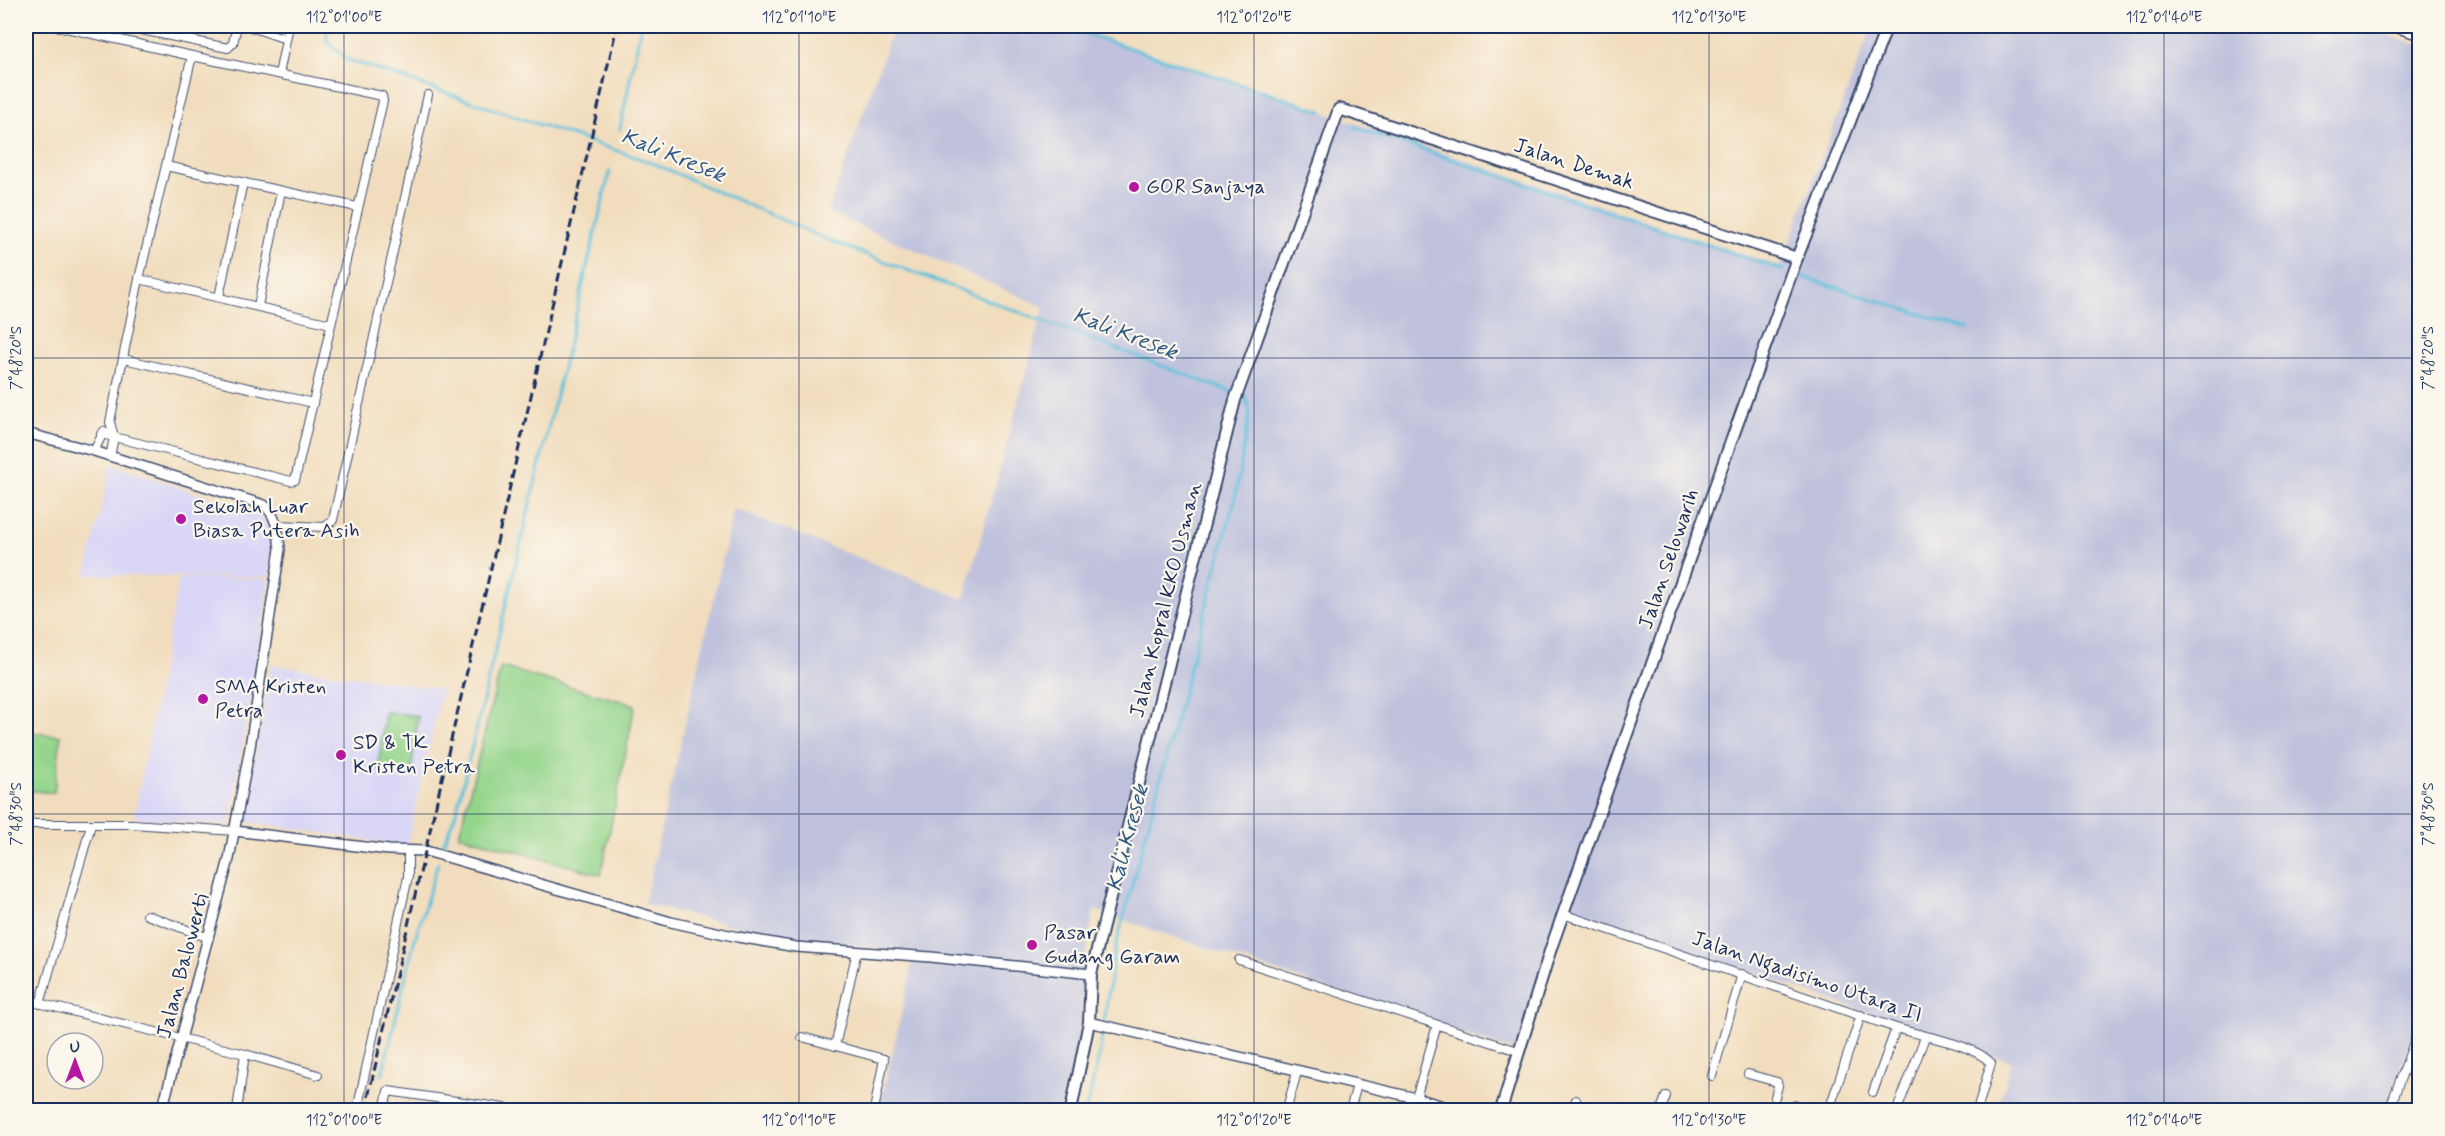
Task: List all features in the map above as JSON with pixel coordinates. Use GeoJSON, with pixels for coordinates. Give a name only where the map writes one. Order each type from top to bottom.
{"type":"FeatureCollection","features":[{"type":"Feature","properties":{"kind":"main road","name":"Jalan Selowarih"},"geometry":{"type":"LineString","coordinates":[[1501,1110],[1563,914],[1797,258],[1887,26]]}},
{"type":"Feature","properties":{"kind":"main road","name":"Jalan Demak"},"geometry":{"type":"LineString","coordinates":[[1339,109],[1797,258]]}},
{"type":"Feature","properties":{"kind":"main road","name":"Jalan Kopral KKO Usman"},"geometry":{"type":"LineString","coordinates":[[1071,1110],[1092,1022],[1091,974],[1236,396],[1339,109]]}},
{"type":"Feature","properties":{"kind":"street"},"geometry":{"type":"LineString","coordinates":[[57,26],[382,96],[383,101],[357,207],[298,476],[291,481],[101,434]]}},
{"type":"Feature","properties":{"kind":"street"},"geometry":{"type":"LineString","coordinates":[[122,26],[228,48],[233,43],[237,26]]}},
{"type":"Feature","properties":{"kind":"street"},"geometry":{"type":"LineString","coordinates":[[248,26],[286,39]]}},
{"type":"Feature","properties":{"kind":"street"},"geometry":{"type":"LineString","coordinates":[[279,74],[289,26]]}},
{"type":"Feature","properties":{"kind":"street"},"geometry":{"type":"LineString","coordinates":[[2392,26],[2420,35]]}},
{"type":"Feature","properties":{"kind":"street"},"geometry":{"type":"LineString","coordinates":[[94,452],[101,434],[110,422],[140,279],[192,56]]}},
{"type":"Feature","properties":{"kind":"street"},"geometry":{"type":"LineString","coordinates":[[26,433],[264,504],[277,525],[325,527],[333,520],[428,95]]}},
{"type":"Feature","properties":{"kind":"street"},"geometry":{"type":"LineString","coordinates":[[166,166],[357,207]]}},
{"type":"Feature","properties":{"kind":"street"},"geometry":{"type":"LineString","coordinates":[[219,297],[243,182]]}},
{"type":"Feature","properties":{"kind":"street"},"geometry":{"type":"LineString","coordinates":[[258,306],[281,191]]}},
{"type":"Feature","properties":{"kind":"street"},"geometry":{"type":"LineString","coordinates":[[140,279],[331,324]]}},
{"type":"Feature","properties":{"kind":"street"},"geometry":{"type":"LineString","coordinates":[[124,359],[313,404]]}},
{"type":"Feature","properties":{"kind":"street"},"geometry":{"type":"LineString","coordinates":[[110,422],[114,438],[110,457]]}},
{"type":"Feature","properties":{"kind":"street","name":"Jalan Balowerti"},"geometry":{"type":"LineString","coordinates":[[162,1110],[209,938],[235,831],[280,549],[277,525]]}},
{"type":"Feature","properties":{"kind":"street"},"geometry":{"type":"LineString","coordinates":[[26,824],[132,824],[235,831],[408,851],[426,851],[671,922],[738,937],[796,947],[1091,974]]}},
{"type":"Feature","properties":{"kind":"street"},"geometry":{"type":"LineString","coordinates":[[40,1004],[92,825]]}},
{"type":"Feature","properties":{"kind":"street"},"geometry":{"type":"LineString","coordinates":[[357,1110],[408,877],[408,851]]}},
{"type":"Feature","properties":{"kind":"street","name":"Jalan Ngadisimo Utara II"},"geometry":{"type":"LineString","coordinates":[[1563,914],[1985,1057],[1990,1064],[1977,1110]]}},
{"type":"Feature","properties":{"kind":"street"},"geometry":{"type":"LineString","coordinates":[[147,915],[209,938]]}},
{"type":"Feature","properties":{"kind":"street"},"geometry":{"type":"LineString","coordinates":[[835,1046],[857,951]]}},
{"type":"Feature","properties":{"kind":"street"},"geometry":{"type":"LineString","coordinates":[[1239,960],[1518,1051]]}},
{"type":"Feature","properties":{"kind":"street"},"geometry":{"type":"LineString","coordinates":[[1712,1076],[1742,974]]}},
{"type":"Feature","properties":{"kind":"street"},"geometry":{"type":"LineString","coordinates":[[26,1000],[182,1041],[245,1054],[318,1075]]}},
{"type":"Feature","properties":{"kind":"street"},"geometry":{"type":"LineString","coordinates":[[1832,1101],[1861,1016]]}},
{"type":"Feature","properties":{"kind":"street"},"geometry":{"type":"LineString","coordinates":[[1092,1022],[1297,1072],[1416,1098],[1457,1110]]}},
{"type":"Feature","properties":{"kind":"street"},"geometry":{"type":"LineString","coordinates":[[1416,1098],[1437,1025]]}},
{"type":"Feature","properties":{"kind":"street"},"geometry":{"type":"LineString","coordinates":[[2389,1110],[2420,1026]]}},
{"type":"Feature","properties":{"kind":"street"},"geometry":{"type":"LineString","coordinates":[[1873,1092],[1896,1028]]}},
{"type":"Feature","properties":{"kind":"street"},"geometry":{"type":"LineString","coordinates":[[1897,1110],[1925,1037]]}},
{"type":"Feature","properties":{"kind":"street"},"geometry":{"type":"LineString","coordinates":[[802,1038],[884,1059],[874,1110]]}},
{"type":"Feature","properties":{"kind":"street"},"geometry":{"type":"LineString","coordinates":[[237,1110],[245,1054]]}},
{"type":"Feature","properties":{"kind":"street"},"geometry":{"type":"LineString","coordinates":[[1287,1108],[1297,1072]]}},
{"type":"Feature","properties":{"kind":"street"},"geometry":{"type":"LineString","coordinates":[[1748,1074],[1778,1084],[1775,1097]]}},
{"type":"Feature","properties":{"kind":"street"},"geometry":{"type":"LineString","coordinates":[[1350,1110],[1358,1085]]}},
{"type":"Feature","properties":{"kind":"street"},"geometry":{"type":"LineString","coordinates":[[384,1110],[388,1091],[519,1110]]}},
{"type":"Feature","properties":{"kind":"street"},"geometry":{"type":"LineString","coordinates":[[1661,1110],[1666,1096]]}},
{"type":"Feature","properties":{"kind":"street"},"geometry":{"type":"LineString","coordinates":[[1573,1110],[1576,1100]]}},
{"type":"Feature","properties":{"kind":"shaded area"},"geometry":{"type":"Polygon","coordinates":[[[894,26],[1058,26],[1190,67],[1780,267],[1872,26],[2358,26],[2419,45],[2420,1022],[2417,1022],[2385,1110],[1997,1110],[2012,1062],[1562,908],[1517,1052],[1094,910],[1083,967],[1081,1029],[1066,1110],[879,1110],[910,976],[913,951],[794,941],[644,904],[734,509],[964,599],[1044,307],[828,212],[894,26]]]}},
{"type":"Feature","properties":{"kind":"shaded area","name":"Sekolah Luar Biasa Putera Asih"},"geometry":{"type":"Polygon","coordinates":[[[111,464],[259,515],[267,523],[271,535],[269,577],[86,575],[111,464]]]}},
{"type":"Feature","properties":{"kind":"shaded area","name":"SMA Kristen Petra"},"geometry":{"type":"Polygon","coordinates":[[[179,577],[269,579],[229,825],[134,818],[179,577]]]}},
{"type":"Feature","properties":{"kind":"shaded area","name":"SD & TK Kristen Petra"},"geometry":{"type":"Polygon","coordinates":[[[271,665],[442,689],[407,846],[244,821],[271,665]]]}},
{"type":"Feature","properties":{"kind":"green space"},"geometry":{"type":"Polygon","coordinates":[[[501,667],[635,705],[601,875],[459,835],[501,667]]]}},
{"type":"Feature","properties":{"kind":"green space"},"geometry":{"type":"Polygon","coordinates":[[[385,712],[418,716],[411,773],[378,769],[385,712]]]}},
{"type":"Feature","properties":{"kind":"green space"},"geometry":{"type":"Polygon","coordinates":[[[26,732],[61,736],[54,793],[26,790],[26,732]]]}},
{"type":"Feature","properties":{"kind":"waterway","name":"Kali Kresek"},"geometry":{"type":"LineString","coordinates":[[327,26],[327,41],[346,59],[650,162],[833,242],[1234,393]]}},
{"type":"Feature","properties":{"kind":"waterway"},"geometry":{"type":"LineString","coordinates":[[620,129],[641,26]]}},
{"type":"Feature","properties":{"kind":"waterway"},"geometry":{"type":"LineString","coordinates":[[1063,26],[1322,111]]}},
{"type":"Feature","properties":{"kind":"waterway"},"geometry":{"type":"LineString","coordinates":[[1355,127],[1783,270]]}},
{"type":"Feature","properties":{"kind":"waterway"},"geometry":{"type":"LineString","coordinates":[[442,847],[456,813],[610,171]]}},
{"type":"Feature","properties":{"kind":"waterway"},"geometry":{"type":"LineString","coordinates":[[1800,276],[1967,329]]}},
{"type":"Feature","properties":{"kind":"waterway","name":"Kali Kresek"},"geometry":{"type":"LineString","coordinates":[[1086,1110],[1099,1057],[1114,953],[1235,498],[1250,411],[1245,397],[1240,395]]}},
{"type":"Feature","properties":{"kind":"waterway"},"geometry":{"type":"LineString","coordinates":[[382,1075],[414,942],[438,863]]}},
{"type":"Feature","properties":{"kind":"railway"},"geometry":{"type":"LineString","coordinates":[[365,1110],[617,26]]}},
{"type":"Feature","properties":{"kind":"place","name":"GOR Sanjaya"},"geometry":{"type":"Point","coordinates":[1134,187]}},
{"type":"Feature","properties":{"kind":"place","name":"Sekolah Luar Biasa Putera Asih"},"geometry":{"type":"Point","coordinates":[181,519]}},
{"type":"Feature","properties":{"kind":"place","name":"SMA Kristen Petra"},"geometry":{"type":"Point","coordinates":[203,699]}},
{"type":"Feature","properties":{"kind":"place","name":"SD & TK Kristen Petra"},"geometry":{"type":"Point","coordinates":[341,755]}},
{"type":"Feature","properties":{"kind":"place","name":"Pasar Gudang Garam"},"geometry":{"type":"Point","coordinates":[1032,945]}}]}
